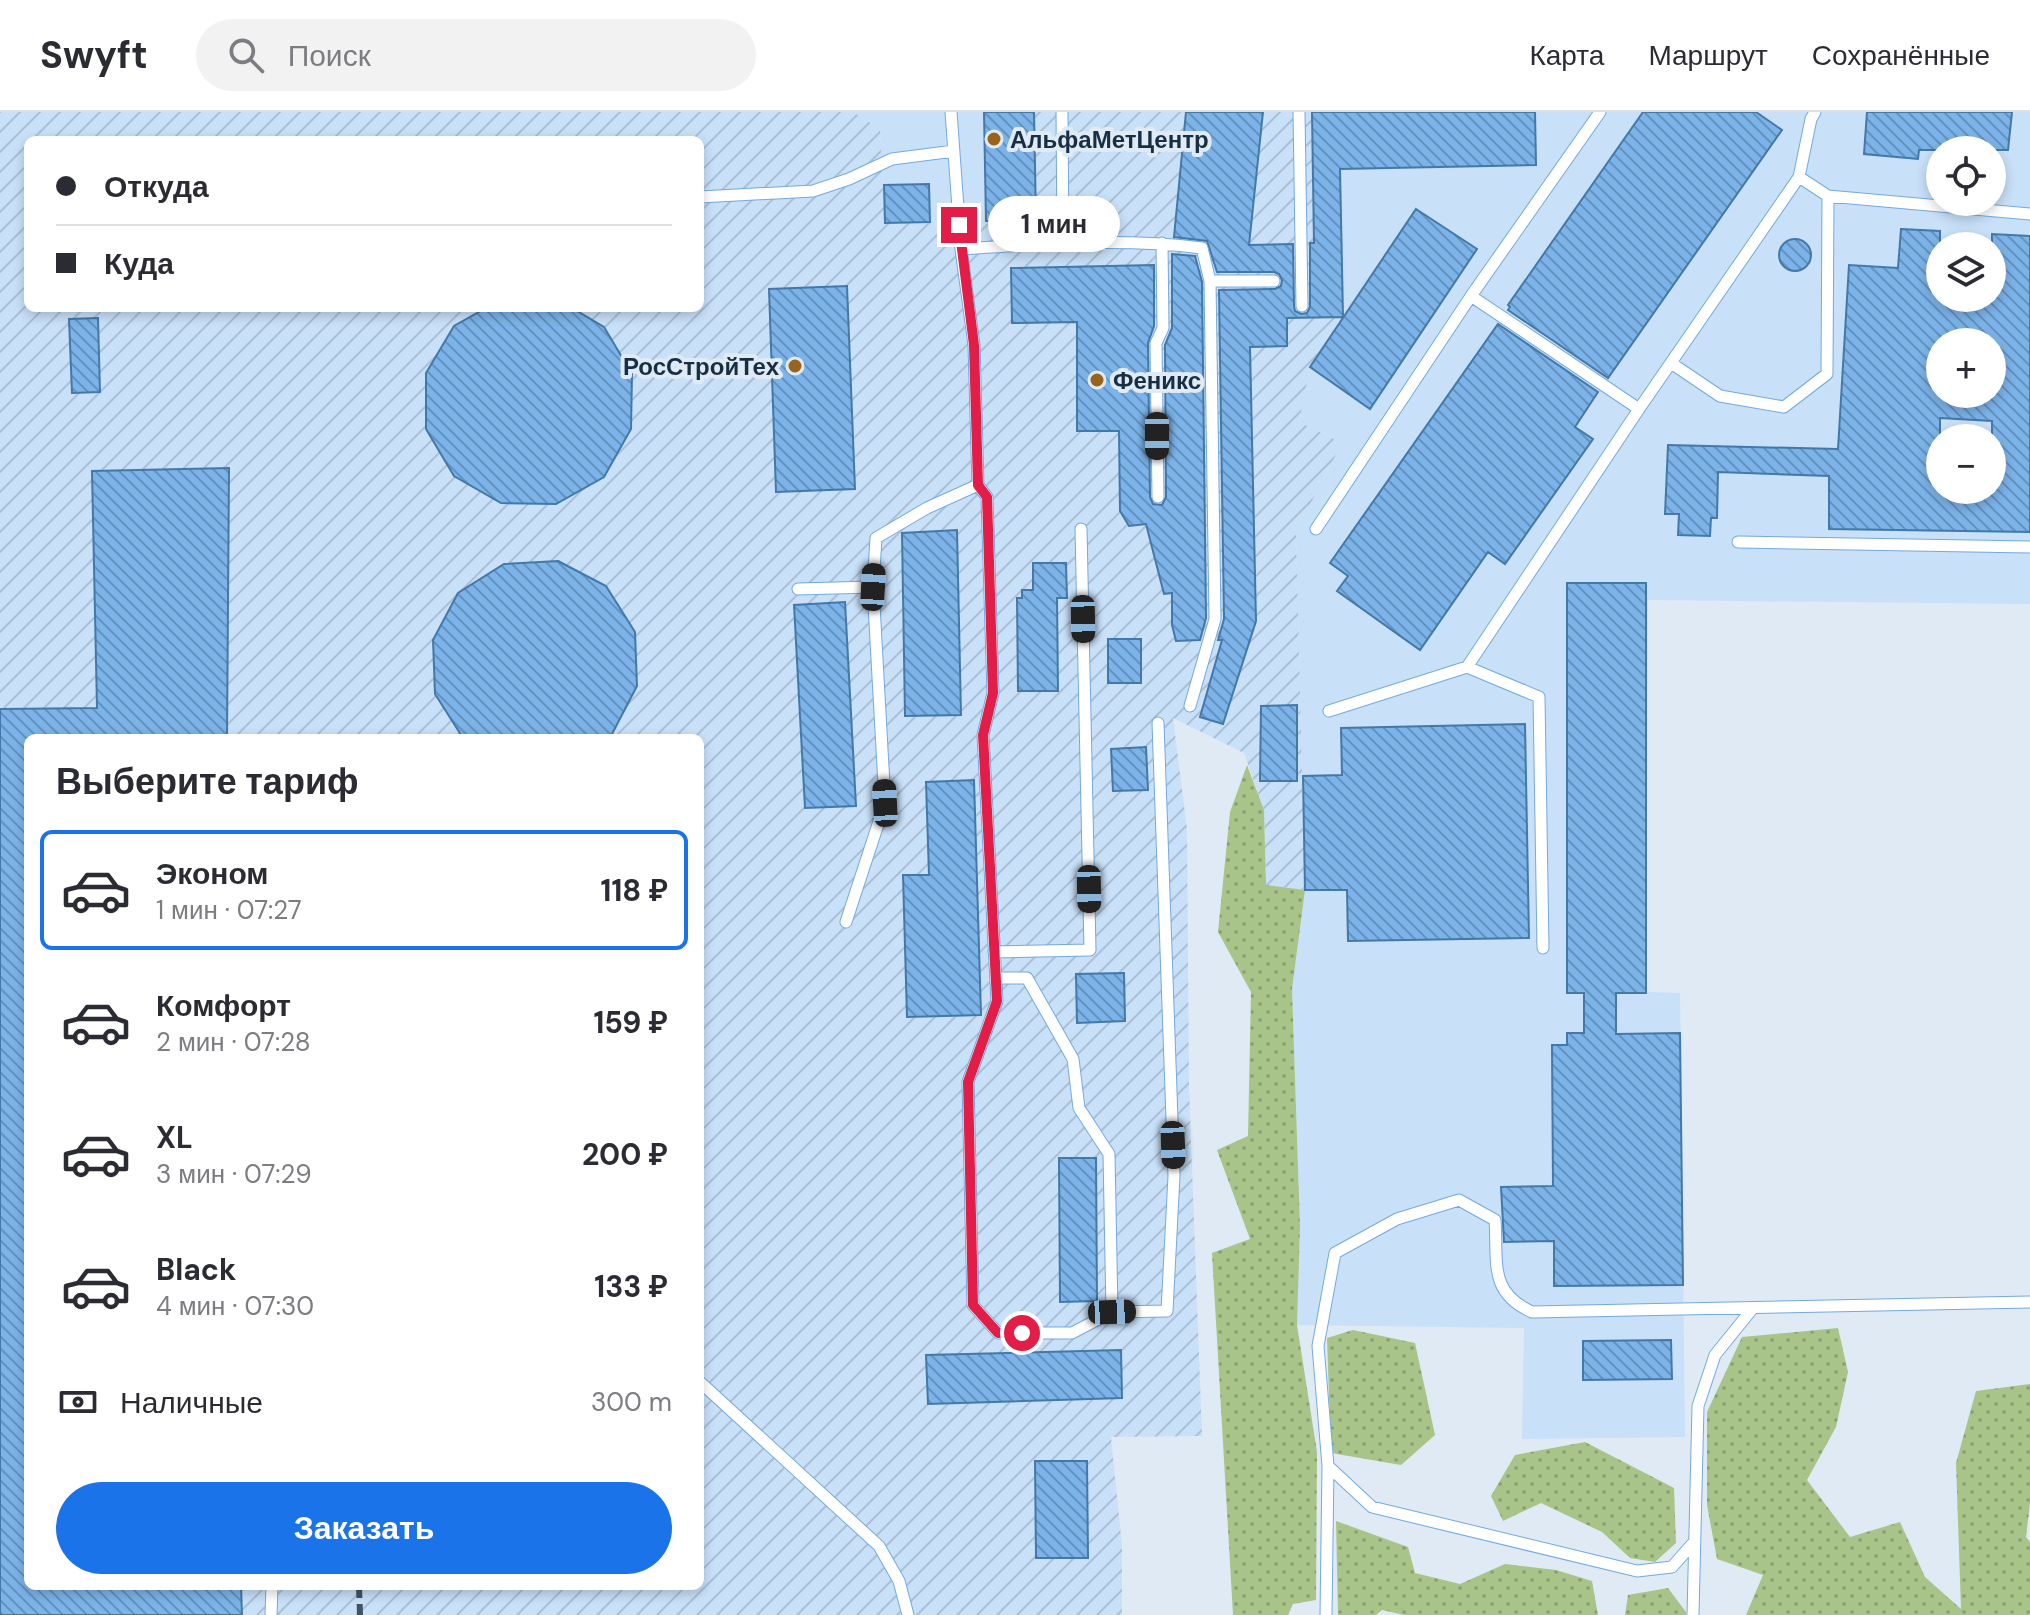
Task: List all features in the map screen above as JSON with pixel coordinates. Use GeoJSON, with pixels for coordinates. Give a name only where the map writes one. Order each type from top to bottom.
{"type":"FeatureCollection","features":[{"type":"Feature","properties":{"kind":"lane"},"geometry":{"type":"LineString","coordinates":[[951,112],[961,249],[974,345],[978,485],[987,497],[993,693],[983,735],[997,1001],[968,1082],[973,1305],[998,1333],[1072,1333],[1112,1312],[1167,1311],[1174,1176],[1158,723]]}},
{"type":"Feature","properties":{"kind":"lane"},"geometry":{"type":"LineString","coordinates":[[1062,112],[1063,243]]}},
{"type":"Feature","properties":{"kind":"lane"},"geometry":{"type":"LineString","coordinates":[[1299,112],[1302,306]]}},
{"type":"Feature","properties":{"kind":"lane"},"geometry":{"type":"LineString","coordinates":[[1316,529],[1471,296],[1600,112]]}},
{"type":"Feature","properties":{"kind":"lane"},"geometry":{"type":"LineString","coordinates":[[1329,711],[1467,667],[1799,177],[1813,116],[1800,112]]}},
{"type":"Feature","properties":{"kind":"lane"},"geometry":{"type":"LineString","coordinates":[[704,197],[813,191],[892,159],[954,151]]}},
{"type":"Feature","properties":{"kind":"lane"},"geometry":{"type":"LineString","coordinates":[[1799,177],[1828,196],[2030,214]]}},
{"type":"Feature","properties":{"kind":"lane"},"geometry":{"type":"LineString","coordinates":[[1671,363],[1720,396],[1784,407],[1827,374],[1828,196]]}},
{"type":"Feature","properties":{"kind":"lane"},"geometry":{"type":"LineString","coordinates":[[961,249],[1063,243],[1162,243],[1202,248],[1210,281],[1215,619],[1190,706]]}},
{"type":"Feature","properties":{"kind":"lane"},"geometry":{"type":"LineString","coordinates":[[1158,497],[1156,343],[1163,328],[1162,243]]}},
{"type":"Feature","properties":{"kind":"lane"},"geometry":{"type":"LineString","coordinates":[[1210,281],[1274,281]]}},
{"type":"Feature","properties":{"kind":"lane"},"geometry":{"type":"LineString","coordinates":[[1471,296],[1639,409]]}},
{"type":"Feature","properties":{"kind":"lane"},"geometry":{"type":"LineString","coordinates":[[846,922],[885,803],[873,587],[876,538],[927,508],[978,485]]}},
{"type":"Feature","properties":{"kind":"lane"},"geometry":{"type":"LineString","coordinates":[[994,952],[1090,950],[1081,529]]}},
{"type":"Feature","properties":{"kind":"lane"},"geometry":{"type":"LineString","coordinates":[[1738,542],[2030,547]]}},
{"type":"Feature","properties":{"kind":"lane"},"geometry":{"type":"LineString","coordinates":[[798,589],[873,587]]}},
{"type":"Feature","properties":{"kind":"lane"},"geometry":{"type":"LineString","coordinates":[[1467,667],[1539,697],[1543,948]]}},
{"type":"Feature","properties":{"kind":"lane"},"geometry":{"type":"LineString","coordinates":[[996,978],[1027,978],[1073,1059],[1079,1108],[1109,1154],[1112,1312]]}},
{"type":"Feature","properties":{"kind":"lane"},"geometry":{"type":"LineString","coordinates":[[1326,1615],[1328,1466],[1318,1346],[1335,1253],[1397,1219],[1459,1200],[1495,1220],[1498,1276],[1504,1292],[1515,1304],[1532,1312],[2030,1302]]}},
{"type":"Feature","properties":{"kind":"lane"},"geometry":{"type":"LineString","coordinates":[[1693,1615],[1698,1406],[1715,1355],[1753,1308]]}},
{"type":"Feature","properties":{"kind":"lane"},"geometry":{"type":"LineString","coordinates":[[704,1386],[879,1546],[899,1581],[908,1615]]}},
{"type":"Feature","properties":{"kind":"lane"},"geometry":{"type":"LineString","coordinates":[[1328,1466],[1372,1507],[1637,1571],[1672,1567],[1695,1541]]}},
{"type":"Feature","properties":{"kind":"lane"},"geometry":{"type":"LineString","coordinates":[[271,1615],[272,1590]]}},
{"type":"Feature","properties":{"kind":"shaded area"},"geometry":{"type":"Polygon","coordinates":[[[0,112],[853,112],[880,129],[885,223],[1035,220],[1034,112],[1339,112],[1343,317],[1310,367],[1299,422],[1342,443],[1296,532],[1305,890],[1266,885],[1264,810],[1244,753],[1173,718],[1187,829],[1189,1087],[1202,1436],[1111,1437],[1122,1546],[1122,1615],[0,1615],[0,112]]]}},
{"type":"Feature","properties":{"kind":"shaded area"},"geometry":{"type":"Polygon","coordinates":[[[853,112],[1034,112],[1036,220],[885,223],[880,129],[853,112]]]}},
{"type":"Feature","properties":{"kind":"shaded area"},"geometry":{"type":"Polygon","coordinates":[[[1339,112],[2030,112],[2030,604],[1648,600],[1646,992],[1680,993],[1685,1437],[1522,1439],[1524,1328],[1297,1325],[1300,1226],[1292,989],[1305,890],[1296,532],[1342,443],[1299,422],[1310,367],[1339,112]]]}},
{"type":"Feature","properties":{"kind":"green space"},"geometry":{"type":"Polygon","coordinates":[[[1247,765],[1264,810],[1266,885],[1305,890],[1292,989],[1300,1226],[1297,1325],[1317,1452],[1316,1600],[1293,1604],[1288,1615],[1233,1615],[1212,1253],[1250,1239],[1217,1150],[1248,1136],[1251,992],[1218,932],[1230,812],[1247,765]]]}},
{"type":"Feature","properties":{"kind":"green space"},"geometry":{"type":"Polygon","coordinates":[[[1838,1328],[1848,1372],[1836,1427],[1807,1480],[1850,1537],[1900,1522],[1925,1577],[1961,1609],[1956,1463],[1976,1391],[2030,1384],[2030,1503],[2026,1537],[2030,1542],[2030,1615],[1746,1615],[1763,1575],[1717,1559],[1707,1505],[1707,1412],[1742,1337],[1838,1328]]]}},
{"type":"Feature","properties":{"kind":"green space"},"geometry":{"type":"Polygon","coordinates":[[[1353,1330],[1415,1343],[1435,1435],[1401,1465],[1331,1453],[1327,1338],[1353,1330]]]}},
{"type":"Feature","properties":{"kind":"green space"},"geometry":{"type":"Polygon","coordinates":[[[1585,1442],[1674,1488],[1676,1543],[1655,1562],[1630,1558],[1602,1532],[1541,1503],[1503,1521],[1491,1496],[1515,1455],[1585,1442]]]}},
{"type":"Feature","properties":{"kind":"green space"},"geometry":{"type":"Polygon","coordinates":[[[1336,1521],[1408,1547],[1415,1573],[1460,1584],[1505,1564],[1556,1570],[1592,1581],[1598,1615],[1404,1615],[1382,1610],[1376,1615],[1338,1615],[1336,1521]]]}},
{"type":"Feature","properties":{"kind":"green space"},"geometry":{"type":"Polygon","coordinates":[[[1668,1588],[1686,1615],[1625,1615],[1628,1595],[1668,1588]]]}},
{"type":"Feature","properties":{"kind":"building"},"geometry":{"type":"Polygon","coordinates":[[[984,112],[1034,112],[1036,220],[986,221],[984,112]]]}},
{"type":"Feature","properties":{"kind":"building"},"geometry":{"type":"Polygon","coordinates":[[[1186,112],[1263,112],[1249,245],[1293,244],[1294,306],[1295,311],[1301,314],[1307,313],[1310,307],[1310,243],[1314,243],[1312,112],[1535,112],[1536,165],[1340,169],[1343,317],[1287,318],[1287,346],[1250,347],[1256,621],[1223,724],[1200,717],[1222,640],[1218,640],[1224,619],[1219,290],[1275,289],[1281,286],[1282,280],[1274,272],[1217,272],[1207,241],[1174,237],[1186,112]]]}},
{"type":"Feature","properties":{"kind":"building"},"geometry":{"type":"Polygon","coordinates":[[[1643,112],[1756,112],[1782,130],[1608,378],[1508,310],[1508,305],[1643,112]]]}},
{"type":"Feature","properties":{"kind":"building"},"geometry":{"type":"Polygon","coordinates":[[[1867,112],[2012,112],[2008,150],[2006,136],[1926,136],[1926,150],[1919,150],[1918,159],[1864,154],[1867,112]]]}},
{"type":"Feature","properties":{"kind":"building"},"geometry":{"type":"Polygon","coordinates":[[[929,184],[930,222],[885,223],[884,185],[929,184]]]}},
{"type":"Feature","properties":{"kind":"building"},"geometry":{"type":"Polygon","coordinates":[[[1416,209],[1477,249],[1370,409],[1310,367],[1416,209]]]}},
{"type":"Feature","properties":{"kind":"building"},"geometry":{"type":"Polygon","coordinates":[[[1901,229],[1940,231],[1926,232],[1926,312],[2006,312],[2006,235],[2030,236],[2030,532],[1829,529],[1829,476],[1718,472],[1717,518],[1711,518],[1710,536],[1678,535],[1679,514],[1665,514],[1668,445],[1838,449],[1849,265],[1898,268],[1901,229]]]}},
{"type":"Feature","properties":{"kind":"building"},"geometry":{"type":"Polygon","coordinates":[[[1795,239],[1806,244],[1811,255],[1806,266],[1795,271],[1784,266],[1779,255],[1784,244],[1795,239]]]}},
{"type":"Feature","properties":{"kind":"building"},"geometry":{"type":"Polygon","coordinates":[[[1172,254],[1195,256],[1202,282],[1206,618],[1200,640],[1176,641],[1172,625],[1172,593],[1164,594],[1146,524],[1129,526],[1120,511],[1119,431],[1077,431],[1077,322],[1012,323],[1011,268],[1154,265],[1154,326],[1148,343],[1150,497],[1153,504],[1162,505],[1166,497],[1165,345],[1172,328],[1172,254]]]}},
{"type":"Feature","properties":{"kind":"building"},"geometry":{"type":"Polygon","coordinates":[[[847,286],[855,489],[776,492],[769,289],[847,286]]]}},
{"type":"Feature","properties":{"kind":"building"},"geometry":{"type":"Polygon","coordinates":[[[479,312],[579,312],[604,327],[632,374],[631,429],[604,477],[556,504],[501,503],[454,476],[426,429],[426,373],[454,326],[479,312]]]}},
{"type":"Feature","properties":{"kind":"building"},"geometry":{"type":"Polygon","coordinates":[[[98,318],[100,392],[72,393],[69,319],[98,318]]]}},
{"type":"Feature","properties":{"kind":"building"},"geometry":{"type":"Polygon","coordinates":[[[1498,324],[1598,392],[1575,427],[1593,439],[1505,564],[1488,552],[1420,650],[1337,591],[1348,576],[1330,563],[1498,324]]]}},
{"type":"Feature","properties":{"kind":"building"},"geometry":{"type":"Polygon","coordinates":[[[229,468],[227,734],[24,734],[24,1590],[241,1590],[242,1615],[0,1615],[0,709],[97,708],[92,471],[229,468]]]}},
{"type":"Feature","properties":{"kind":"building"},"geometry":{"type":"Polygon","coordinates":[[[957,530],[961,715],[905,716],[902,533],[957,530]]]}},
{"type":"Feature","properties":{"kind":"building"},"geometry":{"type":"Polygon","coordinates":[[[558,561],[606,586],[635,632],[637,686],[612,734],[460,734],[435,694],[433,640],[458,593],[504,564],[558,561]]]}},
{"type":"Feature","properties":{"kind":"building"},"geometry":{"type":"Polygon","coordinates":[[[1033,563],[1066,563],[1067,598],[1057,598],[1058,691],[1018,691],[1017,598],[1022,598],[1022,590],[1033,590],[1033,563]]]}},
{"type":"Feature","properties":{"kind":"building"},"geometry":{"type":"Polygon","coordinates":[[[1567,583],[1646,583],[1646,993],[1616,993],[1616,1034],[1680,1033],[1683,1285],[1554,1286],[1554,1241],[1504,1242],[1501,1187],[1553,1186],[1552,1045],[1567,1045],[1567,1033],[1584,1033],[1584,993],[1567,993],[1567,583]]]}},
{"type":"Feature","properties":{"kind":"building"},"geometry":{"type":"Polygon","coordinates":[[[845,602],[856,806],[805,808],[794,605],[845,602]]]}},
{"type":"Feature","properties":{"kind":"building"},"geometry":{"type":"Polygon","coordinates":[[[1108,639],[1141,639],[1141,683],[1108,683],[1108,639]]]}},
{"type":"Feature","properties":{"kind":"building"},"geometry":{"type":"Polygon","coordinates":[[[1297,705],[1297,781],[1260,781],[1261,706],[1297,705]]]}},
{"type":"Feature","properties":{"kind":"building"},"geometry":{"type":"Polygon","coordinates":[[[1525,724],[1529,938],[1348,941],[1347,890],[1305,890],[1303,776],[1342,775],[1341,728],[1525,724]]]}},
{"type":"Feature","properties":{"kind":"building"},"geometry":{"type":"Polygon","coordinates":[[[1146,747],[1148,790],[1113,791],[1111,749],[1146,747]]]}},
{"type":"Feature","properties":{"kind":"building"},"geometry":{"type":"Polygon","coordinates":[[[974,780],[981,1015],[907,1017],[903,875],[929,875],[926,782],[974,780]]]}},
{"type":"Feature","properties":{"kind":"building"},"geometry":{"type":"Polygon","coordinates":[[[1124,973],[1125,1021],[1077,1023],[1076,974],[1124,973]]]}},
{"type":"Feature","properties":{"kind":"building"},"geometry":{"type":"Polygon","coordinates":[[[1059,1158],[1096,1158],[1097,1301],[1060,1302],[1059,1158]]]}},
{"type":"Feature","properties":{"kind":"building"},"geometry":{"type":"Polygon","coordinates":[[[1671,1340],[1672,1379],[1583,1380],[1583,1341],[1671,1340]]]}},
{"type":"Feature","properties":{"kind":"building"},"geometry":{"type":"Polygon","coordinates":[[[1121,1350],[1122,1398],[928,1404],[926,1355],[1121,1350]]]}},
{"type":"Feature","properties":{"kind":"building"},"geometry":{"type":"Polygon","coordinates":[[[1035,1461],[1087,1461],[1088,1558],[1036,1558],[1035,1461]]]}},
{"type":"Feature","properties":{"kind":"railway"},"geometry":{"type":"LineString","coordinates":[[359,1590],[360,1615]]}},
{"type":"Feature","properties":{"kind":"place","name":"АльфаМетЦентр"},"geometry":{"type":"Point","coordinates":[994,139]}},
{"type":"Feature","properties":{"kind":"place","name":"РосСтройТех"},"geometry":{"type":"Point","coordinates":[795,366]}},
{"type":"Feature","properties":{"kind":"place","name":"Феникс"},"geometry":{"type":"Point","coordinates":[1097,380]}},
{"type":"Feature","properties":{"kind":"route"},"geometry":{"type":"LineString","coordinates":[[959,225],[974,345],[978,485],[987,497],[993,693],[983,735],[997,1001],[968,1082],[973,1305],[998,1333],[1022,1333]]}}]}
